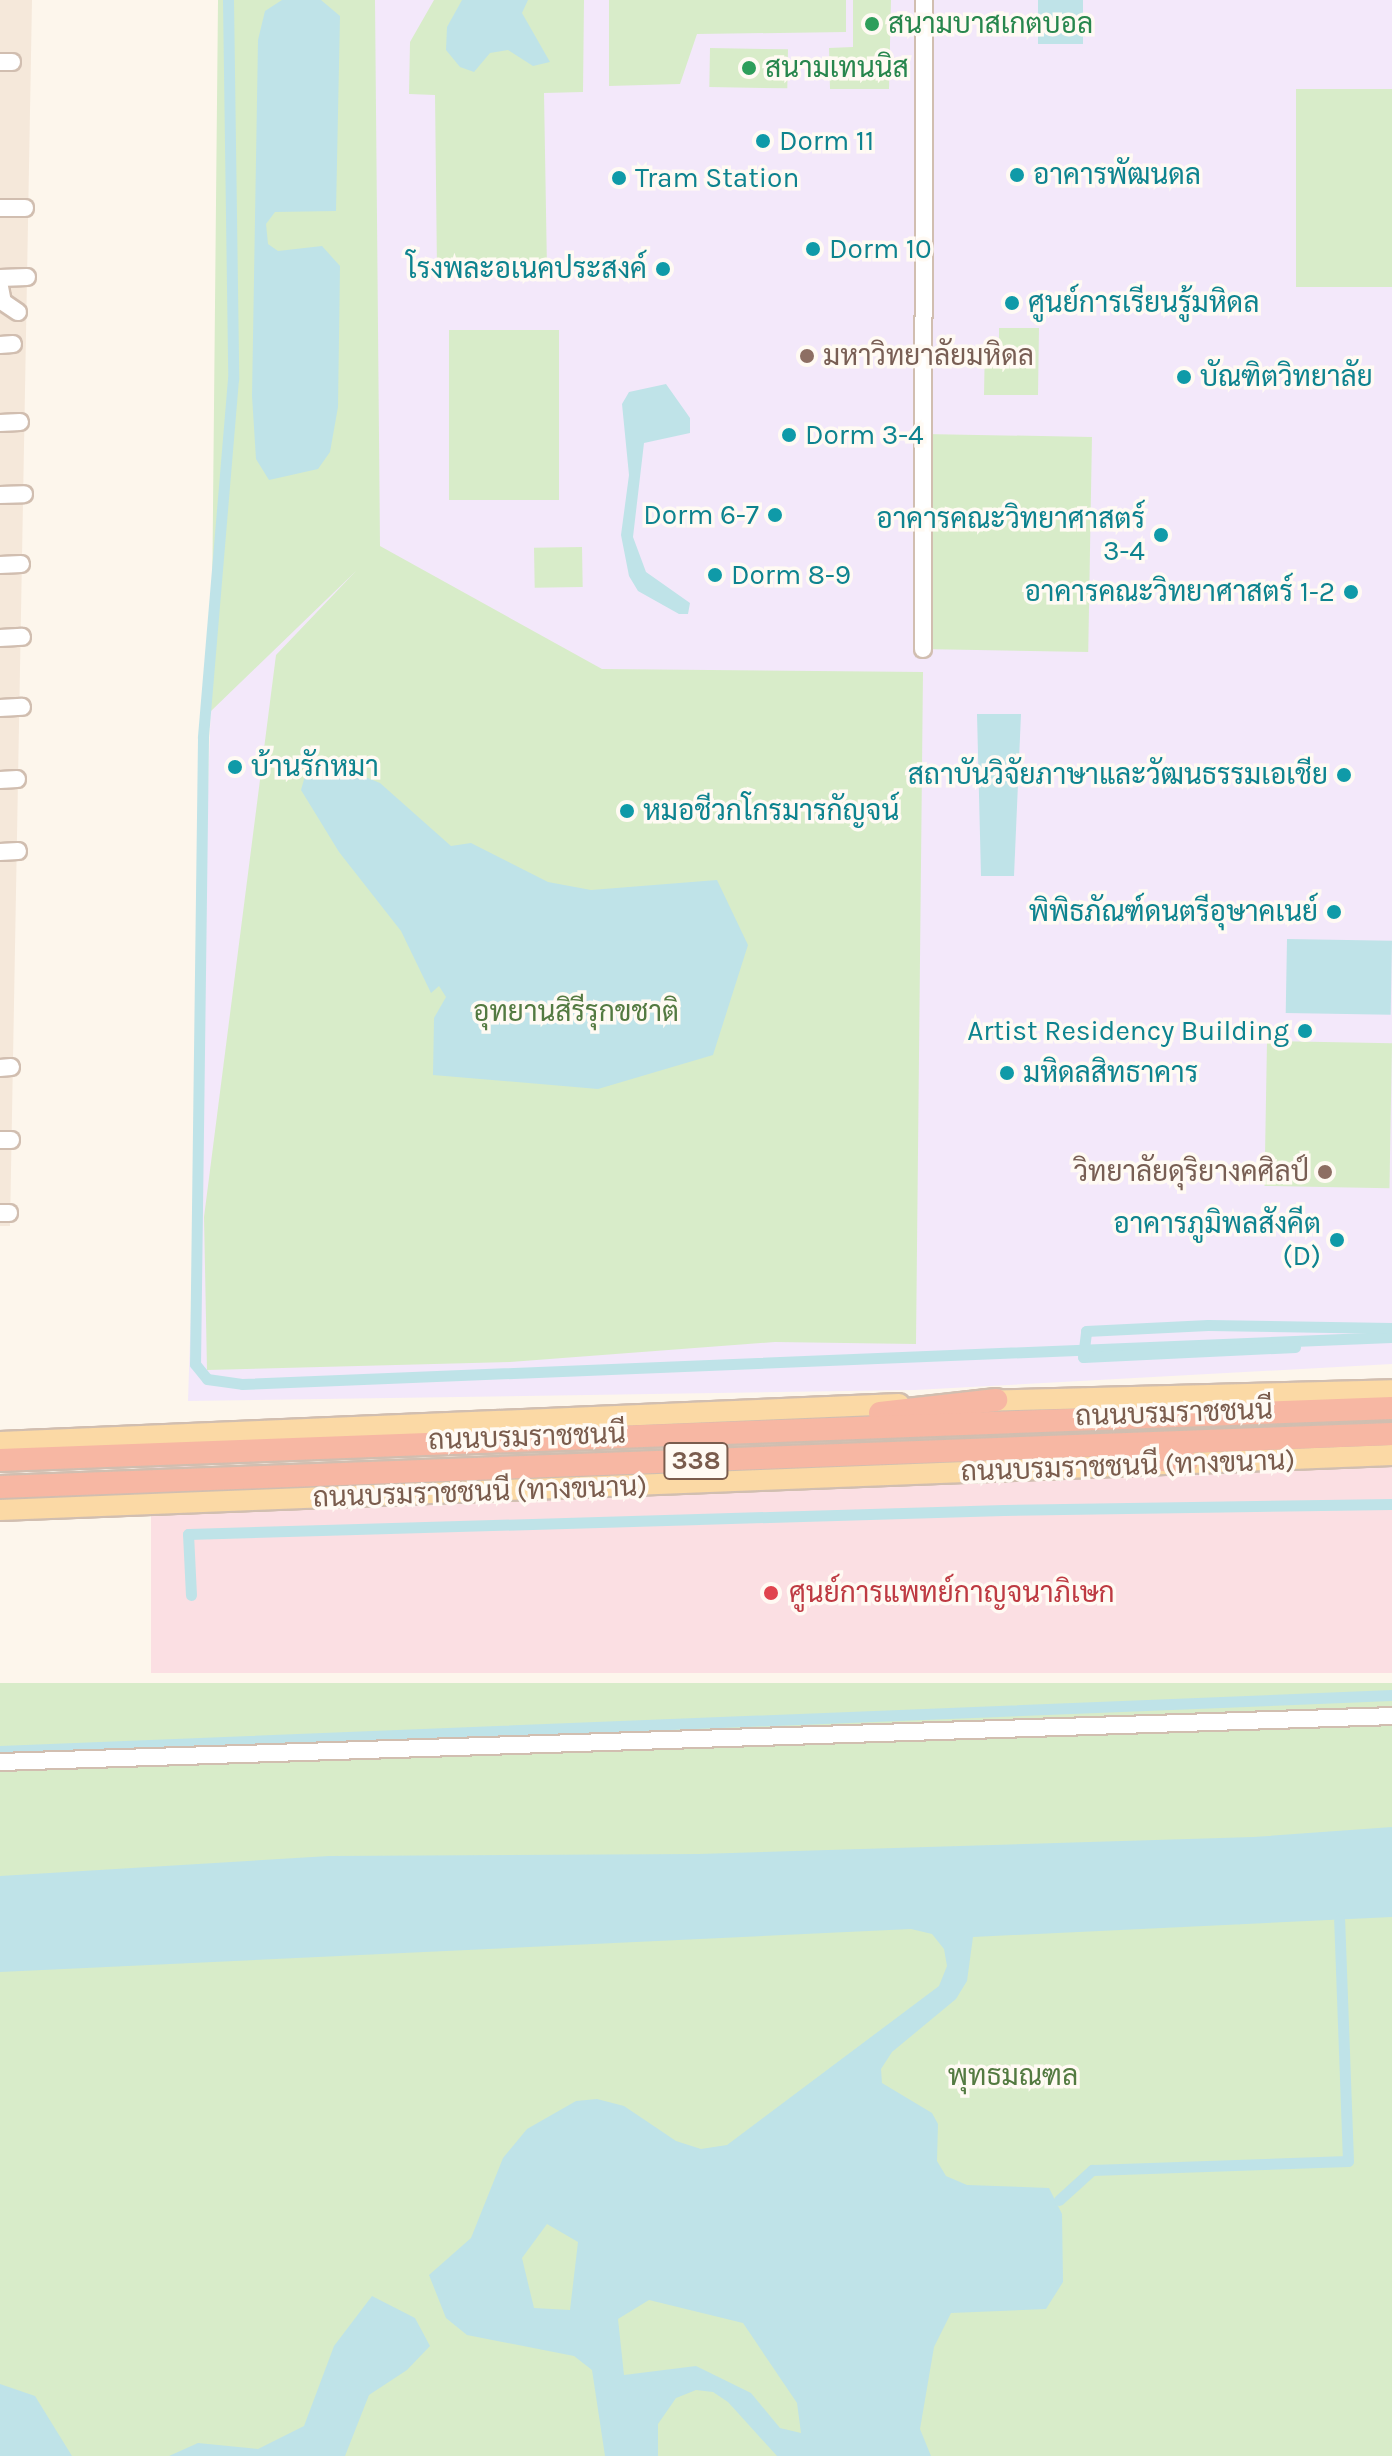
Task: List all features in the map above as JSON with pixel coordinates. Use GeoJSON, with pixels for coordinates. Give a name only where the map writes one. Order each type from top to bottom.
{"type":"FeatureCollection","features":[{"type":"Feature","properties":{"kind":"highway"},"geometry":{"type":"LineString","coordinates":[[708,1432],[996,1400]]}},
{"type":"Feature","properties":{"kind":"highway","name":"ถนนบรมราชชนนี"},"geometry":{"type":"LineString","coordinates":[[0,1460],[1392,1408]]}},
{"type":"Feature","properties":{"kind":"highway","name":"ถนนบรมราชชนนี"},"geometry":{"type":"LineString","coordinates":[[0,1487],[1392,1434]]}},
{"type":"Feature","properties":{"kind":"highway"},"geometry":{"type":"LineString","coordinates":[[972,1451],[1187,1462]]}},
{"type":"Feature","properties":{"kind":"main road","name":"338"},"geometry":{"type":"LineString","coordinates":[[0,1442],[996,1400],[1392,1390]]}},
{"type":"Feature","properties":{"kind":"main road","name":"ถนนบรมราชชนนี (ทางขนาน)"},"geometry":{"type":"LineString","coordinates":[[0,1510],[1392,1455]]}},
{"type":"Feature","properties":{"kind":"street"},"geometry":{"type":"LineString","coordinates":[[923,649],[924,0]]}},
{"type":"Feature","properties":{"kind":"street"},"geometry":{"type":"LineString","coordinates":[[0,208],[25,208]]}},
{"type":"Feature","properties":{"kind":"street"},"geometry":{"type":"LineString","coordinates":[[0,278],[27,277]]}},
{"type":"Feature","properties":{"kind":"street"},"geometry":{"type":"LineString","coordinates":[[0,287],[3,302],[18,312]]}},
{"type":"Feature","properties":{"kind":"street"},"geometry":{"type":"LineString","coordinates":[[0,423],[20,422]]}},
{"type":"Feature","properties":{"kind":"street"},"geometry":{"type":"LineString","coordinates":[[0,495],[24,494]]}},
{"type":"Feature","properties":{"kind":"street"},"geometry":{"type":"LineString","coordinates":[[0,565],[21,564]]}},
{"type":"Feature","properties":{"kind":"street"},"geometry":{"type":"LineString","coordinates":[[0,638],[22,637]]}},
{"type":"Feature","properties":{"kind":"street"},"geometry":{"type":"LineString","coordinates":[[0,708],[22,707]]}},
{"type":"Feature","properties":{"kind":"street"},"geometry":{"type":"LineString","coordinates":[[0,780],[17,779]]}},
{"type":"Feature","properties":{"kind":"street"},"geometry":{"type":"LineString","coordinates":[[0,852],[18,851]]}},
{"type":"Feature","properties":{"kind":"street"},"geometry":{"type":"LineString","coordinates":[[0,1762],[1392,1716]]}},
{"type":"Feature","properties":{"kind":"shaded area"},"geometry":{"type":"Polygon","coordinates":[[[0,0],[32,0],[10,1226],[0,1226],[0,0]]]}},
{"type":"Feature","properties":{"kind":"shaded area","name":"มหาวิทยาลัยมหิดล"},"geometry":{"type":"Polygon","coordinates":[[[234,0],[1392,0],[1392,1364],[915,1390],[188,1401],[234,0]]]}},
{"type":"Feature","properties":{"kind":"shaded area","name":"ศูนย์การแพทย์กาญจนาภิเษก"},"geometry":{"type":"Polygon","coordinates":[[[151,1466],[1392,1466],[1392,1673],[151,1673],[151,1466]]]}},
{"type":"Feature","properties":{"kind":"green space","name":"อุทยานสิรีรุกขชาติ"},"geometry":{"type":"Polygon","coordinates":[[[218,0],[375,0],[380,546],[602,669],[923,672],[916,1344],[775,1342],[510,1362],[207,1370],[204,1217],[276,655],[356,571],[211,711],[218,0]]]}},
{"type":"Feature","properties":{"kind":"green space"},"geometry":{"type":"Polygon","coordinates":[[[434,0],[584,0],[583,92],[544,93],[547,269],[437,270],[435,95],[409,94],[410,42],[434,0]]]}},
{"type":"Feature","properties":{"kind":"green space"},"geometry":{"type":"Polygon","coordinates":[[[609,0],[846,0],[846,32],[697,34],[680,84],[609,86],[609,0]]]}},
{"type":"Feature","properties":{"kind":"green space","name":"สนามบาสเกตบอล"},"geometry":{"type":"Polygon","coordinates":[[[853,0],[891,0],[889,89],[830,89],[829,48],[853,47],[853,0]]]}},
{"type":"Feature","properties":{"kind":"green space","name":"สนามเทนนิส"},"geometry":{"type":"Polygon","coordinates":[[[710,48],[788,49],[787,88],[709,87],[710,48]]]}},
{"type":"Feature","properties":{"kind":"green space"},"geometry":{"type":"Polygon","coordinates":[[[1296,89],[1392,89],[1392,287],[1296,287],[1296,89]]]}},
{"type":"Feature","properties":{"kind":"green space"},"geometry":{"type":"Polygon","coordinates":[[[999,328],[1039,328],[1038,395],[984,395],[985,339],[999,339],[999,328]]]}},
{"type":"Feature","properties":{"kind":"green space"},"geometry":{"type":"Polygon","coordinates":[[[449,330],[559,330],[559,500],[449,500],[449,330]]]}},
{"type":"Feature","properties":{"kind":"green space"},"geometry":{"type":"Polygon","coordinates":[[[924,434],[1092,437],[1088,652],[920,649],[924,434]]]}},
{"type":"Feature","properties":{"kind":"green space"},"geometry":{"type":"Polygon","coordinates":[[[582,547],[583,587],[535,588],[534,548],[582,547]]]}},
{"type":"Feature","properties":{"kind":"green space"},"geometry":{"type":"Polygon","coordinates":[[[1267,1041],[1392,1043],[1389,1188],[1264,1186],[1267,1041]]]}},
{"type":"Feature","properties":{"kind":"green space","name":"พุทธมณฑล"},"geometry":{"type":"Polygon","coordinates":[[[0,1683],[1392,1683],[1392,2456],[0,2456],[0,1683]]]}},
{"type":"Feature","properties":{"kind":"water"},"geometry":{"type":"Polygon","coordinates":[[[282,0],[321,0],[340,16],[336,211],[275,212],[266,224],[268,244],[278,251],[322,246],[340,266],[338,407],[330,452],[318,469],[269,480],[256,459],[252,396],[258,40],[265,11],[282,0]]]}},
{"type":"Feature","properties":{"kind":"water"},"geometry":{"type":"Polygon","coordinates":[[[462,0],[528,0],[522,13],[550,62],[533,66],[508,50],[490,53],[474,72],[460,67],[446,50],[447,27],[462,0]]]}},
{"type":"Feature","properties":{"kind":"water"},"geometry":{"type":"Polygon","coordinates":[[[1038,0],[1083,0],[1083,44],[1038,44],[1038,0]]]}},
{"type":"Feature","properties":{"kind":"water"},"geometry":{"type":"Polygon","coordinates":[[[666,384],[690,418],[690,433],[644,443],[633,537],[646,572],[690,603],[688,614],[679,614],[638,591],[629,576],[621,535],[629,475],[622,404],[629,392],[666,384]]]}},
{"type":"Feature","properties":{"kind":"water"},"geometry":{"type":"Polygon","coordinates":[[[977,714],[1021,714],[1014,876],[981,876],[977,714]]]}},
{"type":"Feature","properties":{"kind":"water"},"geometry":{"type":"Polygon","coordinates":[[[311,755],[380,783],[451,846],[471,843],[548,882],[591,890],[717,880],[748,945],[713,1055],[598,1089],[433,1075],[434,1018],[446,997],[439,986],[431,993],[401,931],[339,852],[301,790],[311,755]]]}},
{"type":"Feature","properties":{"kind":"water"},"geometry":{"type":"Polygon","coordinates":[[[1287,939],[1392,941],[1391,1015],[1286,1013],[1287,939]]]}},
{"type":"Feature","properties":{"kind":"water"},"geometry":{"type":"Polygon","coordinates":[[[1392,1827],[1392,1917],[973,1937],[967,1981],[956,1999],[892,2052],[881,2069],[882,2083],[932,2113],[938,2124],[937,2161],[946,2176],[967,2185],[1049,2188],[1062,2214],[1063,2282],[1046,2309],[951,2313],[934,2347],[920,2429],[931,2456],[777,2456],[728,2402],[713,2392],[696,2390],[676,2398],[658,2424],[658,2456],[605,2456],[592,2370],[574,2356],[467,2335],[446,2318],[429,2275],[471,2238],[503,2158],[527,2129],[576,2101],[597,2099],[624,2106],[676,2141],[701,2149],[727,2145],[939,1986],[947,1966],[944,1949],[932,1934],[911,1929],[0,1972],[0,1876],[329,1856],[699,1854],[1253,1837],[1392,1827]],[[547,2224],[522,2258],[534,2308],[570,2310],[578,2242],[547,2224]],[[649,2300],[618,2319],[624,2375],[696,2366],[751,2393],[780,2428],[801,2433],[797,2403],[743,2323],[649,2300]]]}},
{"type":"Feature","properties":{"kind":"water"},"geometry":{"type":"Polygon","coordinates":[[[372,2296],[415,2318],[430,2346],[407,2370],[369,2395],[345,2456],[169,2456],[198,2443],[258,2449],[304,2426],[334,2346],[372,2296]]]}},
{"type":"Feature","properties":{"kind":"water"},"geometry":{"type":"Polygon","coordinates":[[[0,2384],[35,2396],[72,2456],[0,2456],[0,2384]]]}},
{"type":"Feature","properties":{"kind":"waterway"},"geometry":{"type":"LineString","coordinates":[[228,0],[233,379],[203,738],[195,1364],[207,1379],[242,1384],[1392,1337]]}},
{"type":"Feature","properties":{"kind":"waterway"},"geometry":{"type":"LineString","coordinates":[[1295,1347],[1083,1357],[1086,1331],[1208,1325],[1392,1328]]}},
{"type":"Feature","properties":{"kind":"waterway"},"geometry":{"type":"LineString","coordinates":[[191,1595],[188,1534],[1004,1510],[1392,1504]]}},
{"type":"Feature","properties":{"kind":"waterway"},"geometry":{"type":"LineString","coordinates":[[0,1751],[1392,1695]]}},
{"type":"Feature","properties":{"kind":"waterway"},"geometry":{"type":"LineString","coordinates":[[1059,2200],[1092,2170],[1348,2161],[1339,1920]]}},
{"type":"Feature","properties":{"kind":"place","name":"สนามบาสเกตบอล"},"geometry":{"type":"Point","coordinates":[872,24]}},
{"type":"Feature","properties":{"kind":"place","name":"สนามเทนนิส"},"geometry":{"type":"Point","coordinates":[749,68]}},
{"type":"Feature","properties":{"kind":"place","name":"Dorm 11"},"geometry":{"type":"Point","coordinates":[763,141]}},
{"type":"Feature","properties":{"kind":"place","name":"อาคารพัฒนดล"},"geometry":{"type":"Point","coordinates":[1017,175]}},
{"type":"Feature","properties":{"kind":"place","name":"Tram Station"},"geometry":{"type":"Point","coordinates":[619,178]}},
{"type":"Feature","properties":{"kind":"place","name":"Dorm 10"},"geometry":{"type":"Point","coordinates":[813,249]}},
{"type":"Feature","properties":{"kind":"place","name":"โรงพละอเนคประสงค์"},"geometry":{"type":"Point","coordinates":[663,269]}},
{"type":"Feature","properties":{"kind":"place","name":"ศูนย์การเรียนรู้มหิดล"},"geometry":{"type":"Point","coordinates":[1012,303]}},
{"type":"Feature","properties":{"kind":"place","name":"มหาวิทยาลัยมหิดล"},"geometry":{"type":"Point","coordinates":[807,356]}},
{"type":"Feature","properties":{"kind":"place","name":"บัณฑิตวิทยาลัย"},"geometry":{"type":"Point","coordinates":[1184,377]}},
{"type":"Feature","properties":{"kind":"place","name":"Dorm 3-4"},"geometry":{"type":"Point","coordinates":[789,435]}},
{"type":"Feature","properties":{"kind":"place","name":"Dorm 6-7"},"geometry":{"type":"Point","coordinates":[775,515]}},
{"type":"Feature","properties":{"kind":"place","name":"อาคารคณะวิทยาศาสตร์ 3-4"},"geometry":{"type":"Point","coordinates":[1161,535]}},
{"type":"Feature","properties":{"kind":"place","name":"Dorm 8-9"},"geometry":{"type":"Point","coordinates":[715,575]}},
{"type":"Feature","properties":{"kind":"place","name":"อาคารคณะวิทยาศาสตร์ 1-2"},"geometry":{"type":"Point","coordinates":[1351,592]}},
{"type":"Feature","properties":{"kind":"place","name":"บ้านรักหมา"},"geometry":{"type":"Point","coordinates":[235,767]}},
{"type":"Feature","properties":{"kind":"place","name":"สถาบันวิจัยภาษาและวัฒนธรรมเอเชีย"},"geometry":{"type":"Point","coordinates":[1344,775]}},
{"type":"Feature","properties":{"kind":"place","name":"หมอชีวกโกรมารกัญจน์"},"geometry":{"type":"Point","coordinates":[627,811]}},
{"type":"Feature","properties":{"kind":"place","name":"พิพิธภัณฑ์ดนตรีอุษาคเนย์"},"geometry":{"type":"Point","coordinates":[1334,912]}},
{"type":"Feature","properties":{"kind":"place","name":"Artist Residency Building"},"geometry":{"type":"Point","coordinates":[1305,1031]}},
{"type":"Feature","properties":{"kind":"place","name":"มหิดลสิทธาคาร"},"geometry":{"type":"Point","coordinates":[1007,1073]}},
{"type":"Feature","properties":{"kind":"place","name":"วิทยาลัยดุริยางคศิลป์"},"geometry":{"type":"Point","coordinates":[1325,1172]}},
{"type":"Feature","properties":{"kind":"place","name":"อาคารภูมิพลสังคีต (D)"},"geometry":{"type":"Point","coordinates":[1337,1240]}},
{"type":"Feature","properties":{"kind":"place","name":"ศูนย์การแพทย์กาญจนาภิเษก"},"geometry":{"type":"Point","coordinates":[771,1593]}}]}
